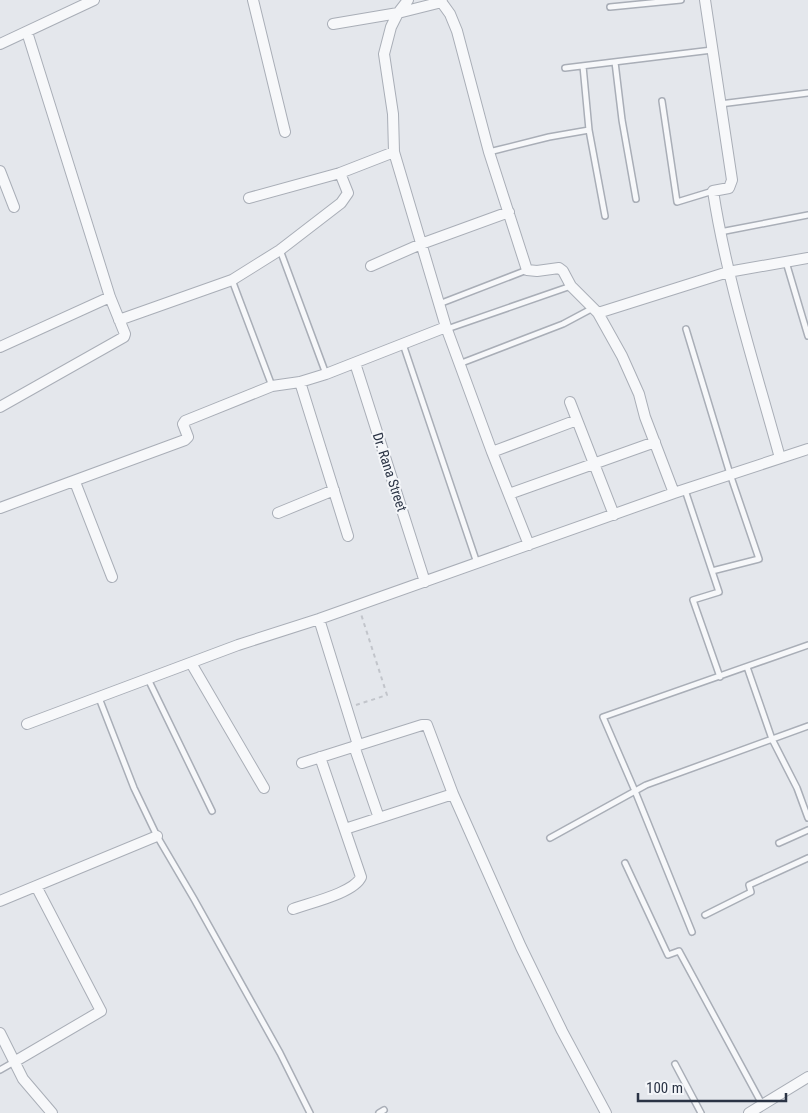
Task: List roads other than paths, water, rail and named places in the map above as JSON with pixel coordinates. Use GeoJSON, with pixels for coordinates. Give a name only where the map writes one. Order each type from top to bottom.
{"type":"FeatureCollection","features":[{"type":"Feature","properties":{"kind":"street"},"geometry":{"type":"LineString","coordinates":[[0,44],[94,0]]}},
{"type":"Feature","properties":{"kind":"street"},"geometry":{"type":"LineString","coordinates":[[253,0],[285,132]]}},
{"type":"Feature","properties":{"kind":"street"},"geometry":{"type":"LineString","coordinates":[[408,0],[398,13],[391,27],[384,54],[393,114],[394,152],[446,328],[529,545]]}},
{"type":"Feature","properties":{"kind":"street"},"geometry":{"type":"LineString","coordinates":[[704,0],[732,180],[728,188],[713,191],[719,232],[728,272],[780,458]]}},
{"type":"Feature","properties":{"kind":"street"},"geometry":{"type":"LineString","coordinates":[[333,24],[398,13],[441,1],[450,14],[457,31],[489,152],[527,270],[537,271],[559,268],[563,271],[571,286],[596,311],[622,356],[639,394],[674,493]]}},
{"type":"Feature","properties":{"kind":"street"},"geometry":{"type":"LineString","coordinates":[[0,407],[124,337],[27,32]]}},
{"type":"Feature","properties":{"kind":"street"},"geometry":{"type":"LineString","coordinates":[[249,198],[340,173],[394,152]]}},
{"type":"Feature","properties":{"kind":"street"},"geometry":{"type":"LineString","coordinates":[[0,171],[14,207]]}},
{"type":"Feature","properties":{"kind":"street"},"geometry":{"type":"LineString","coordinates":[[119,320],[232,280],[280,250],[340,203],[348,193],[340,173]]}},
{"type":"Feature","properties":{"kind":"street"},"geometry":{"type":"LineString","coordinates":[[371,266],[421,244],[509,212]]}},
{"type":"Feature","properties":{"kind":"street"},"geometry":{"type":"LineString","coordinates":[[596,311],[728,272],[808,258]]}},
{"type":"Feature","properties":{"kind":"street"},"geometry":{"type":"LineString","coordinates":[[0,348],[110,297]]}},
{"type":"Feature","properties":{"kind":"street"},"geometry":{"type":"LineString","coordinates":[[0,508],[185,440],[188,437],[183,424],[185,421],[272,386],[300,382],[326,374],[402,343],[446,328]]}},
{"type":"Feature","properties":{"kind":"street","name":"Dr. Rana Street"},"geometry":{"type":"LineString","coordinates":[[355,363],[425,582]]}},
{"type":"Feature","properties":{"kind":"street"},"geometry":{"type":"LineString","coordinates":[[300,382],[348,536]]}},
{"type":"Feature","properties":{"kind":"street"},"geometry":{"type":"LineString","coordinates":[[570,402],[614,515]]}},
{"type":"Feature","properties":{"kind":"street"},"geometry":{"type":"LineString","coordinates":[[492,452],[577,420]]}},
{"type":"Feature","properties":{"kind":"street"},"geometry":{"type":"LineString","coordinates":[[509,494],[655,442]]}},
{"type":"Feature","properties":{"kind":"street"},"geometry":{"type":"LineString","coordinates":[[27,724],[238,645],[477,564],[674,493],[808,449]]}},
{"type":"Feature","properties":{"kind":"street"},"geometry":{"type":"LineString","coordinates":[[75,482],[112,577]]}},
{"type":"Feature","properties":{"kind":"street"},"geometry":{"type":"LineString","coordinates":[[278,513],[334,490]]}},
{"type":"Feature","properties":{"kind":"street"},"geometry":{"type":"LineString","coordinates":[[319,619],[379,818]]}},
{"type":"Feature","properties":{"kind":"street"},"geometry":{"type":"LineString","coordinates":[[190,663],[264,788]]}},
{"type":"Feature","properties":{"kind":"street"},"geometry":{"type":"LineString","coordinates":[[302,763],[427,725],[452,794],[521,947],[562,1031],[606,1113]]}},
{"type":"Feature","properties":{"kind":"street"},"geometry":{"type":"LineString","coordinates":[[293,908],[340,892],[358,882],[361,877],[320,757]]}},
{"type":"Feature","properties":{"kind":"street"},"geometry":{"type":"LineString","coordinates":[[345,829],[452,794]]}},
{"type":"Feature","properties":{"kind":"street"},"geometry":{"type":"LineString","coordinates":[[0,901],[157,836]]}},
{"type":"Feature","properties":{"kind":"street"},"geometry":{"type":"LineString","coordinates":[[14,1062],[100,1011],[36,886]]}},
{"type":"Feature","properties":{"kind":"street"},"geometry":{"type":"LineString","coordinates":[[0,1033],[23,1080],[52,1113]]}},
{"type":"Feature","properties":{"kind":"street"},"geometry":{"type":"LineString","coordinates":[[749,1113],[808,1077]]}},
{"type":"Feature","properties":{"kind":"lane"},"geometry":{"type":"LineString","coordinates":[[610,7],[681,0]]}},
{"type":"Feature","properties":{"kind":"lane"},"geometry":{"type":"LineString","coordinates":[[565,68],[712,50]]}},
{"type":"Feature","properties":{"kind":"lane"},"geometry":{"type":"LineString","coordinates":[[615,62],[622,120],[636,199]]}},
{"type":"Feature","properties":{"kind":"lane"},"geometry":{"type":"LineString","coordinates":[[583,66],[589,130],[605,216]]}},
{"type":"Feature","properties":{"kind":"lane"},"geometry":{"type":"LineString","coordinates":[[720,104],[808,93]]}},
{"type":"Feature","properties":{"kind":"lane"},"geometry":{"type":"LineString","coordinates":[[662,101],[677,202],[713,191]]}},
{"type":"Feature","properties":{"kind":"lane"},"geometry":{"type":"LineString","coordinates":[[489,152],[589,130]]}},
{"type":"Feature","properties":{"kind":"lane"},"geometry":{"type":"LineString","coordinates":[[719,232],[808,214]]}},
{"type":"Feature","properties":{"kind":"lane"},"geometry":{"type":"LineString","coordinates":[[280,250],[326,374]]}},
{"type":"Feature","properties":{"kind":"lane"},"geometry":{"type":"LineString","coordinates":[[786,262],[808,336]]}},
{"type":"Feature","properties":{"kind":"lane"},"geometry":{"type":"LineString","coordinates":[[439,304],[527,270]]}},
{"type":"Feature","properties":{"kind":"lane"},"geometry":{"type":"LineString","coordinates":[[232,280],[272,386]]}},
{"type":"Feature","properties":{"kind":"lane"},"geometry":{"type":"LineString","coordinates":[[446,328],[571,286]]}},
{"type":"Feature","properties":{"kind":"lane"},"geometry":{"type":"LineString","coordinates":[[459,364],[596,311]]}},
{"type":"Feature","properties":{"kind":"lane"},"geometry":{"type":"LineString","coordinates":[[686,329],[730,474],[759,559],[712,571]]}},
{"type":"Feature","properties":{"kind":"lane"},"geometry":{"type":"LineString","coordinates":[[402,343],[477,564]]}},
{"type":"Feature","properties":{"kind":"lane"},"geometry":{"type":"LineString","coordinates":[[685,490],[719,592],[693,600],[720,677]]}},
{"type":"Feature","properties":{"kind":"lane"},"geometry":{"type":"LineString","coordinates":[[692,932],[603,717],[808,645]]}},
{"type":"Feature","properties":{"kind":"lane"},"geometry":{"type":"LineString","coordinates":[[747,667],[772,739],[797,788],[808,818]]}},
{"type":"Feature","properties":{"kind":"lane"},"geometry":{"type":"LineString","coordinates":[[148,679],[212,811]]}},
{"type":"Feature","properties":{"kind":"lane"},"geometry":{"type":"LineString","coordinates":[[99,698],[134,788],[157,836],[280,1054],[310,1113]]}},
{"type":"Feature","properties":{"kind":"lane"},"geometry":{"type":"LineString","coordinates":[[550,838],[646,785],[808,726]]}},
{"type":"Feature","properties":{"kind":"lane"},"geometry":{"type":"LineString","coordinates":[[779,843],[808,830]]}},
{"type":"Feature","properties":{"kind":"lane"},"geometry":{"type":"LineString","coordinates":[[706,915],[751,892],[749,885],[808,858]]}},
{"type":"Feature","properties":{"kind":"lane"},"geometry":{"type":"LineString","coordinates":[[625,863],[668,956],[679,951],[762,1105]]}},
{"type":"Feature","properties":{"kind":"lane"},"geometry":{"type":"LineString","coordinates":[[0,1070],[14,1062]]}},
{"type":"Feature","properties":{"kind":"lane"},"geometry":{"type":"LineString","coordinates":[[675,1064],[701,1113]]}}]}
